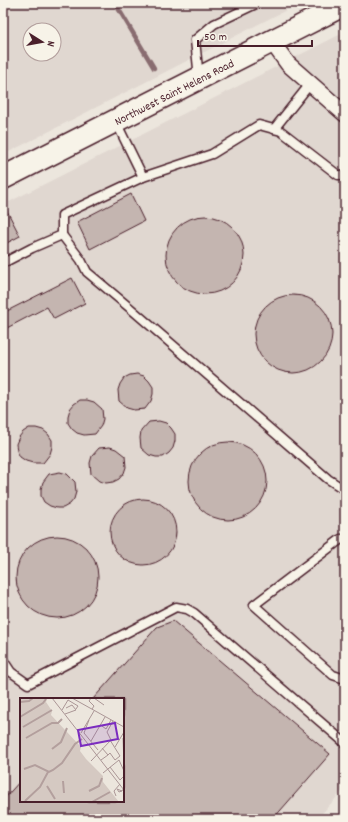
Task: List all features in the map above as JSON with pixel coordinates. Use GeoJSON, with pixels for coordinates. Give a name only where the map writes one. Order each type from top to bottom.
{"type":"FeatureCollection","features":[{"type":"Feature","properties":{"kind":"main road","name":"Northwest Saint Helens Road"},"geometry":{"type":"LineString","coordinates":[[3,178],[116,122],[345,4]]}},
{"type":"Feature","properties":{"kind":"street"},"geometry":{"type":"LineString","coordinates":[[272,42],[288,64],[345,114]]}},
{"type":"Feature","properties":{"kind":"lane"},"geometry":{"type":"LineString","coordinates":[[199,79],[195,40],[214,24],[258,3]]}},
{"type":"Feature","properties":{"kind":"lane"},"geometry":{"type":"LineString","coordinates":[[274,129],[310,84]]}},
{"type":"Feature","properties":{"kind":"lane"},"geometry":{"type":"LineString","coordinates":[[116,122],[143,177]]}},
{"type":"Feature","properties":{"kind":"lane"},"geometry":{"type":"LineString","coordinates":[[345,175],[338,175],[282,131],[259,125],[212,154],[143,177],[62,215],[62,235],[81,260],[87,272],[328,479],[345,490]]}},
{"type":"Feature","properties":{"kind":"lane"},"geometry":{"type":"LineString","coordinates":[[3,263],[62,235]]}},
{"type":"Feature","properties":{"kind":"lane"},"geometry":{"type":"LineString","coordinates":[[341,539],[254,605],[333,675],[345,678]]}},
{"type":"Feature","properties":{"kind":"lane"},"geometry":{"type":"LineString","coordinates":[[3,660],[11,672],[28,684],[176,607],[187,609],[194,613],[345,743]]}},
{"type":"Feature","properties":{"kind":"shaded area"},"geometry":{"type":"Polygon","coordinates":[[[3,3],[300,3],[3,155],[3,3]]]}},
{"type":"Feature","properties":{"kind":"shaded area"},"geometry":{"type":"Polygon","coordinates":[[[345,32],[345,788],[317,819],[3,819],[3,205],[345,32]]]}},
{"type":"Feature","properties":{"kind":"building"},"geometry":{"type":"Polygon","coordinates":[[[131,194],[144,221],[90,249],[77,222],[131,194]]]}},
{"type":"Feature","properties":{"kind":"building"},"geometry":{"type":"Polygon","coordinates":[[[3,203],[20,236],[3,245],[3,203]]]}},
{"type":"Feature","properties":{"kind":"building"},"geometry":{"type":"Polygon","coordinates":[[[197,216],[213,216],[227,222],[238,233],[244,247],[244,263],[238,277],[227,288],[213,294],[197,294],[183,288],[172,277],[166,263],[166,247],[172,233],[183,222],[197,216]]]}},
{"type":"Feature","properties":{"kind":"building"},"geometry":{"type":"Polygon","coordinates":[[[72,278],[85,303],[54,319],[47,307],[3,330],[3,313],[72,278]]]}},
{"type":"Feature","properties":{"kind":"building"},"geometry":{"type":"Polygon","coordinates":[[[285,295],[301,295],[315,301],[326,312],[332,326],[332,342],[326,356],[315,367],[301,373],[285,373],[271,367],[260,356],[254,342],[254,326],[260,312],[271,301],[285,295]]]}},
{"type":"Feature","properties":{"kind":"building"},"geometry":{"type":"Polygon","coordinates":[[[137,374],[144,376],[149,381],[153,387],[153,394],[151,401],[145,409],[134,410],[127,408],[119,401],[118,390],[124,378],[137,374]]]}},
{"type":"Feature","properties":{"kind":"building"},"geometry":{"type":"Polygon","coordinates":[[[80,400],[94,402],[102,409],[103,419],[101,426],[95,434],[84,435],[77,433],[68,423],[70,409],[80,400]]]}},
{"type":"Feature","properties":{"kind":"building"},"geometry":{"type":"Polygon","coordinates":[[[159,421],[166,423],[175,434],[173,448],[163,457],[149,455],[141,448],[141,431],[149,422],[159,421]]]}},
{"type":"Feature","properties":{"kind":"building"},"geometry":{"type":"Polygon","coordinates":[[[29,428],[43,430],[52,440],[50,454],[43,463],[26,461],[20,457],[17,451],[16,444],[19,437],[29,428]]]}},
{"type":"Feature","properties":{"kind":"building"},"geometry":{"type":"Polygon","coordinates":[[[220,442],[236,442],[250,448],[261,459],[267,473],[267,489],[261,503],[250,514],[236,520],[220,520],[206,514],[195,503],[189,489],[189,473],[195,459],[206,448],[220,442]]]}},
{"type":"Feature","properties":{"kind":"building"},"geometry":{"type":"Polygon","coordinates":[[[110,447],[116,449],[125,456],[126,467],[124,473],[119,479],[106,483],[99,481],[91,474],[90,463],[92,456],[99,448],[110,447]]]}},
{"type":"Feature","properties":{"kind":"building"},"geometry":{"type":"Polygon","coordinates":[[[60,472],[67,474],[75,482],[76,492],[74,499],[70,504],[63,508],[57,508],[44,502],[41,496],[41,489],[43,482],[49,474],[60,472]]]}},
{"type":"Feature","properties":{"kind":"building"},"geometry":{"type":"Polygon","coordinates":[[[143,499],[155,502],[166,509],[173,520],[176,532],[173,544],[166,555],[155,562],[143,565],[131,562],[120,555],[113,544],[110,532],[113,520],[120,509],[131,502],[143,499]]]}},
{"type":"Feature","properties":{"kind":"building"},"geometry":{"type":"Polygon","coordinates":[[[57,536],[73,539],[86,548],[95,561],[98,577],[95,593],[86,606],[73,615],[57,618],[41,615],[28,606],[19,593],[16,577],[19,561],[28,548],[41,539],[57,536]]]}},
{"type":"Feature","properties":{"kind":"building"},"geometry":{"type":"Polygon","coordinates":[[[173,621],[330,754],[273,819],[3,819],[3,800],[20,781],[20,802],[124,802],[124,698],[94,698],[157,627],[173,621]]]}},
{"type":"Feature","properties":{"kind":"waterway"},"geometry":{"type":"LineString","coordinates":[[115,3],[154,68]]}}]}
